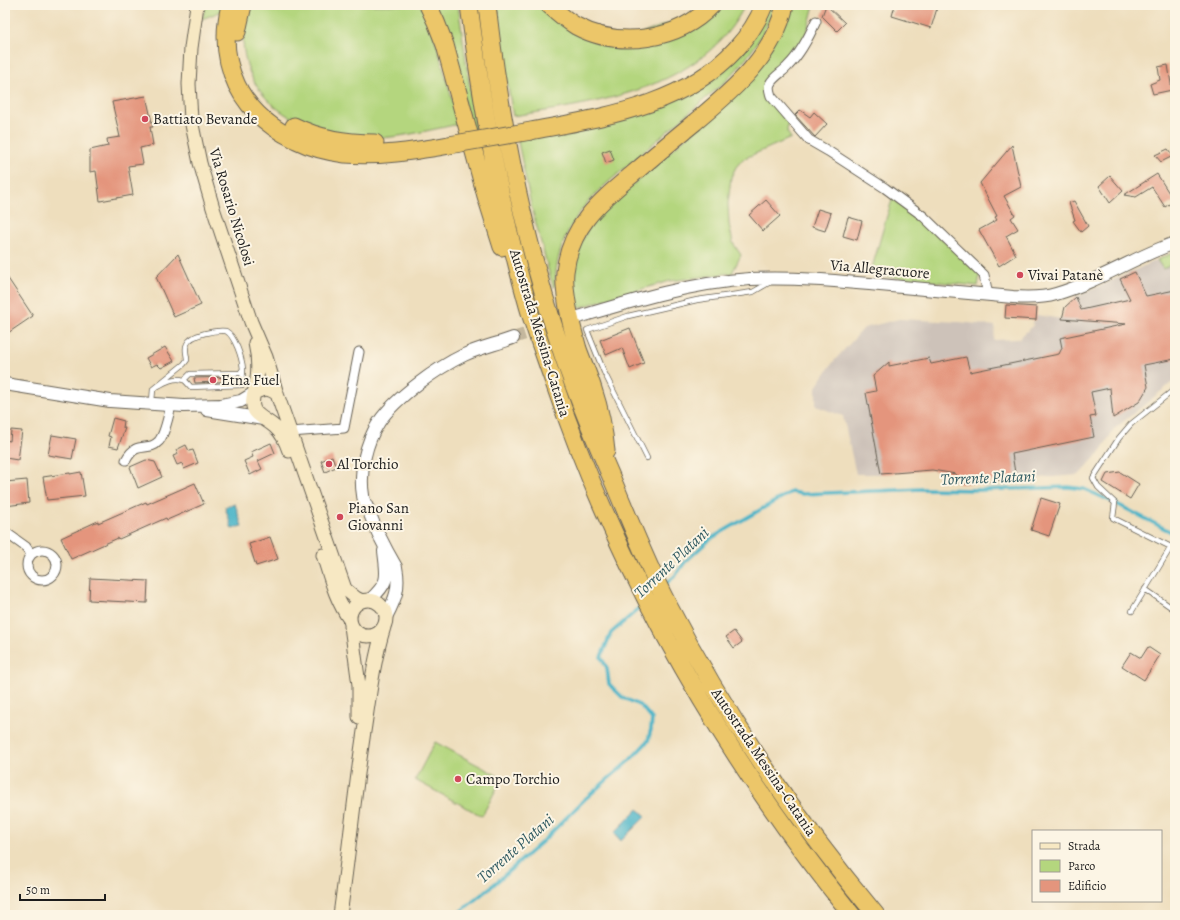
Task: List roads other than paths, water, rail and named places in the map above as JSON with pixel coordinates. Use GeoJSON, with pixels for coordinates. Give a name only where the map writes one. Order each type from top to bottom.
{"type":"FeatureCollection","features":[{"type":"Feature","properties":{"kind":"highway"},"geometry":{"type":"LineString","coordinates":[[230,5],[226,31],[227,59],[231,72],[243,98],[263,120],[276,130],[314,148],[345,154],[394,154],[448,139],[529,125],[649,92],[677,80],[698,67],[723,48],[744,21],[752,5]]}},
{"type":"Feature","properties":{"kind":"highway"},"geometry":{"type":"LineString","coordinates":[[243,5],[239,18],[236,43],[240,69],[252,92],[260,102],[282,120],[306,132],[330,140],[343,142],[374,143],[448,139]]}},
{"type":"Feature","properties":{"kind":"highway"},"geometry":{"type":"LineString","coordinates":[[428,5],[445,45],[486,196],[541,367],[560,401]]}},
{"type":"Feature","properties":{"kind":"highway","name":"Autostrada Messina-Catania"},"geometry":{"type":"LineString","coordinates":[[469,5],[482,104],[500,196],[529,309],[573,437],[596,493],[635,579],[697,696],[744,768],[806,857],[852,915]]}},
{"type":"Feature","properties":{"kind":"highway","name":"Autostrada Messina-Catania"},"geometry":{"type":"LineString","coordinates":[[487,5],[500,102],[516,185],[547,305],[569,373],[651,570],[690,645],[713,685],[767,771],[821,846],[876,915]]}},
{"type":"Feature","properties":{"kind":"highway"},"geometry":{"type":"LineString","coordinates":[[549,5],[566,20],[586,30],[606,37],[634,39],[659,35],[680,28],[699,16],[712,5]]}},
{"type":"Feature","properties":{"kind":"highway"},"geometry":{"type":"LineString","coordinates":[[529,125],[586,121],[653,102],[683,89],[710,73],[730,56],[750,32],[764,5]]}},
{"type":"Feature","properties":{"kind":"highway"},"geometry":{"type":"LineString","coordinates":[[599,413],[586,391],[567,330],[560,295],[563,260],[571,236],[582,216],[600,196],[714,99],[740,74],[755,57],[768,35],[780,5]]}},
{"type":"Feature","properties":{"kind":"highway"},"geometry":{"type":"LineString","coordinates":[[609,471],[603,425],[593,389],[578,349],[566,294],[565,272],[571,249],[586,219],[603,199],[718,103],[745,78],[768,48],[785,5]]}},
{"type":"Feature","properties":{"kind":"main road","name":"Via Rosario Nicolosi"},"geometry":{"type":"LineString","coordinates":[[197,5],[191,48],[189,84],[191,120],[200,163],[213,208],[251,322]]}},
{"type":"Feature","properties":{"kind":"main road"},"geometry":{"type":"LineString","coordinates":[[251,322],[258,364],[257,381],[251,402],[253,409],[263,419],[274,426],[281,433],[286,442],[335,591],[355,632],[361,636],[374,636],[380,632],[385,622]]}},
{"type":"Feature","properties":{"kind":"main road"},"geometry":{"type":"LineString","coordinates":[[251,322],[266,357],[277,394],[345,589],[356,598],[376,602],[385,610],[385,622],[371,678],[340,915]]}},
{"type":"Feature","properties":{"kind":"main road"},"geometry":{"type":"LineString","coordinates":[[254,393],[264,389],[271,390],[277,394]]}},
{"type":"Feature","properties":{"kind":"main road"},"geometry":{"type":"LineString","coordinates":[[359,761],[359,685],[350,623],[353,608],[366,600]]}},
{"type":"Feature","properties":{"kind":"street"},"geometry":{"type":"LineString","coordinates":[[816,21],[811,33],[797,56],[788,67],[770,83],[769,88],[771,96],[809,140],[885,188],[922,216],[984,275],[988,295]]}},
{"type":"Feature","properties":{"kind":"street","name":"Via Allegracuore"},"geometry":{"type":"LineString","coordinates":[[576,318],[671,291],[749,279],[816,279],[988,295],[1037,298],[1055,295],[1076,287],[1175,243]]}},
{"type":"Feature","properties":{"kind":"street"},"geometry":{"type":"LineString","coordinates":[[385,622],[397,594],[397,574],[396,567],[371,520],[363,496],[362,472],[366,451],[372,435],[380,421],[393,406],[419,384],[442,368],[465,354],[513,338]]}},
{"type":"Feature","properties":{"kind":"street"},"geometry":{"type":"LineString","coordinates":[[290,432],[344,428],[359,352]]}},
{"type":"Feature","properties":{"kind":"street"},"geometry":{"type":"LineString","coordinates":[[5,384],[110,401],[184,406],[263,419]]}},
{"type":"Feature","properties":{"kind":"street"},"geometry":{"type":"LineString","coordinates":[[184,406],[221,405],[234,403],[241,401],[254,393]]}},
{"type":"Feature","properties":{"kind":"street"},"geometry":{"type":"LineString","coordinates":[[126,460],[130,452],[137,447],[155,444],[161,439],[171,405]]}},
{"type":"Feature","properties":{"kind":"street"},"geometry":{"type":"LineString","coordinates":[[5,532],[26,547],[31,554]]}},
{"type":"Feature","properties":{"kind":"street"},"geometry":{"type":"LineString","coordinates":[[366,600],[384,586],[386,580],[387,574],[383,544]]}},
{"type":"Feature","properties":{"kind":"lane"},"geometry":{"type":"LineString","coordinates":[[647,458],[604,372],[587,330],[628,316],[697,300],[753,292],[777,278]]}},
{"type":"Feature","properties":{"kind":"lane"},"geometry":{"type":"LineString","coordinates":[[152,404],[153,389],[187,360],[186,344],[189,340],[210,332],[226,330],[232,336],[243,369],[242,385],[191,386],[184,380],[175,379],[165,382],[153,389]]}},
{"type":"Feature","properties":{"kind":"lane"},"geometry":{"type":"LineString","coordinates":[[184,380],[190,374],[240,373],[243,369]]}},
{"type":"Feature","properties":{"kind":"lane"},"geometry":{"type":"LineString","coordinates":[[1132,611],[1173,548],[1113,518],[1115,503],[1098,487],[1093,478],[1119,438],[1131,424],[1175,389]]}},
{"type":"Feature","properties":{"kind":"lane"},"geometry":{"type":"LineString","coordinates":[[1145,590],[1175,610]]}},
{"type":"Feature","properties":{"kind":"water"},"geometry":{"type":"Polygon","coordinates":[[[235,504],[242,526],[232,529],[225,507],[235,504]]]}},
{"type":"Feature","properties":{"kind":"water"},"geometry":{"type":"Polygon","coordinates":[[[638,809],[646,816],[621,841],[614,833],[638,809]]]}},
{"type":"Feature","properties":{"kind":"waterway","name":"Torrente Platani"},"geometry":{"type":"LineString","coordinates":[[663,586],[675,576],[685,562],[710,539],[791,492],[803,494],[922,489],[980,490],[1068,487],[1084,489],[1175,534]]}},
{"type":"Feature","properties":{"kind":"waterway","name":"Torrente Platani"},"geometry":{"type":"LineString","coordinates":[[456,915],[492,886],[543,841],[585,799],[630,760],[648,741],[652,719],[641,706],[622,697],[609,684],[607,668],[601,657],[611,633],[644,604]]}},
{"type":"Feature","properties":{"kind":"tunnel"},"geometry":{"type":"LineString","coordinates":[[513,338],[575,318]]}},
{"type":"Feature","properties":{"kind":"place","name":"Battiato Bevande"},"geometry":{"type":"Point","coordinates":[145,119]}},
{"type":"Feature","properties":{"kind":"place","name":"Vivai Patanè"},"geometry":{"type":"Point","coordinates":[1020,275]}},
{"type":"Feature","properties":{"kind":"place","name":"Etna Fuel"},"geometry":{"type":"Point","coordinates":[213,380]}},
{"type":"Feature","properties":{"kind":"place","name":"Al Torchio"},"geometry":{"type":"Point","coordinates":[329,464]}},
{"type":"Feature","properties":{"kind":"place","name":"Piano San Giovanni"},"geometry":{"type":"Point","coordinates":[340,517]}},
{"type":"Feature","properties":{"kind":"place","name":"Campo Torchio"},"geometry":{"type":"Point","coordinates":[458,779]}}]}
